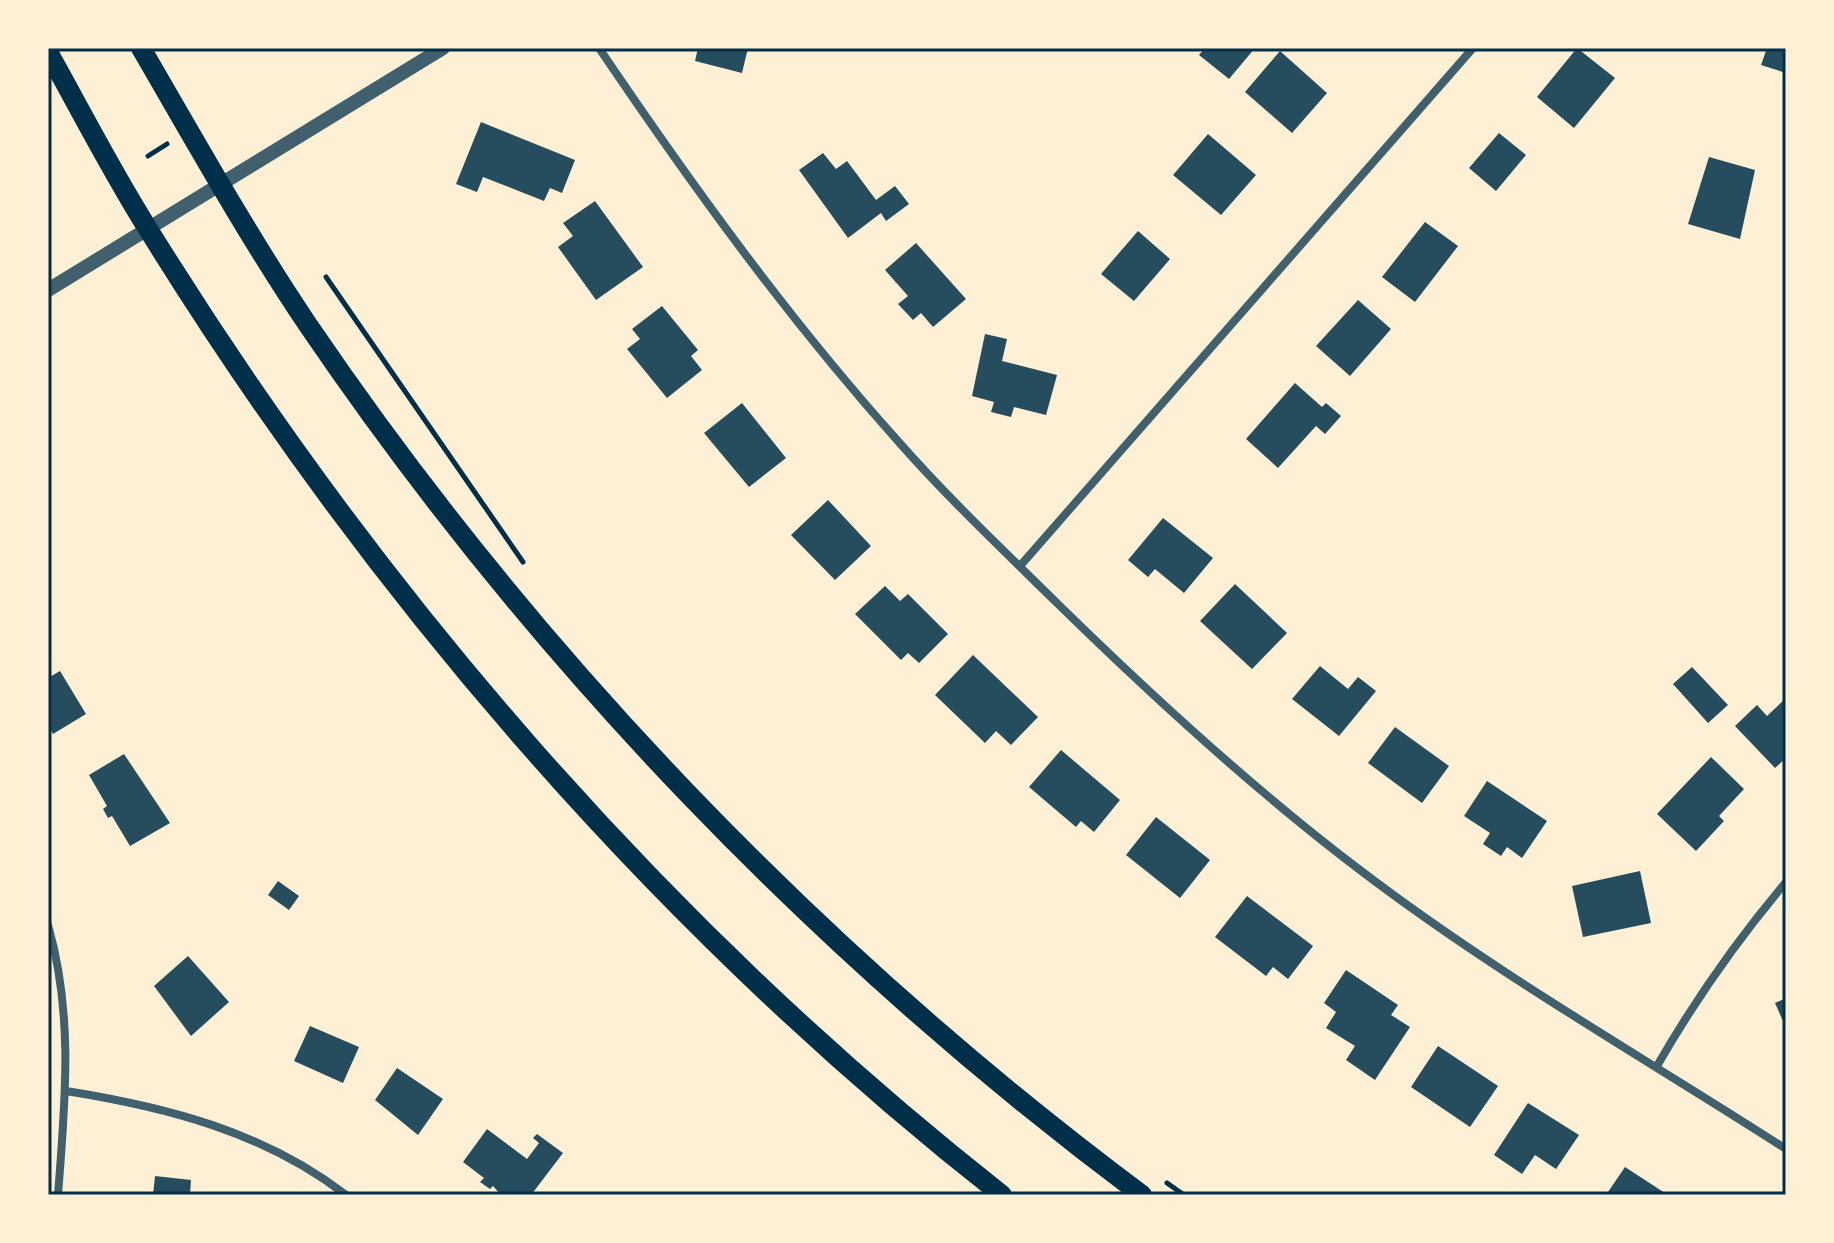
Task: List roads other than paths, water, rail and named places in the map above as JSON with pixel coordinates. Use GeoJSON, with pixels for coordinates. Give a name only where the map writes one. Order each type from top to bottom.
{"type":"FeatureCollection","features":[{"type":"Feature","properties":{"kind":"main road"},"geometry":{"type":"LineString","coordinates":[[141,48],[220,186],[307,324],[403,459],[512,597],[632,735],[761,868],[903,1000],[1051,1127],[1142,1195]]}},
{"type":"Feature","properties":{"kind":"main road"},"geometry":{"type":"LineString","coordinates":[[48,52],[148,230],[306,467],[428,626],[562,786],[708,937],[830,1052],[1002,1195]]}},
{"type":"Feature","properties":{"kind":"street"},"geometry":{"type":"LineString","coordinates":[[48,290],[443,48]]}},
{"type":"Feature","properties":{"kind":"street"},"geometry":{"type":"LineString","coordinates":[[599,48],[678,166],[800,324],[897,441],[1166,707],[1246,779],[1359,870],[1472,951],[1786,1149]]}},
{"type":"Feature","properties":{"kind":"street"},"geometry":{"type":"LineString","coordinates":[[1020,566],[1473,48]]}},
{"type":"Feature","properties":{"kind":"street"},"geometry":{"type":"LineString","coordinates":[[1657,1066],[1695,1001],[1746,928],[1786,882]]}},
{"type":"Feature","properties":{"kind":"street"},"geometry":{"type":"LineString","coordinates":[[48,925],[67,1024],[66,1091],[58,1195]]}},
{"type":"Feature","properties":{"kind":"street"},"geometry":{"type":"LineString","coordinates":[[66,1091],[149,1104],[214,1124],[277,1152],[346,1195]]}}]}
